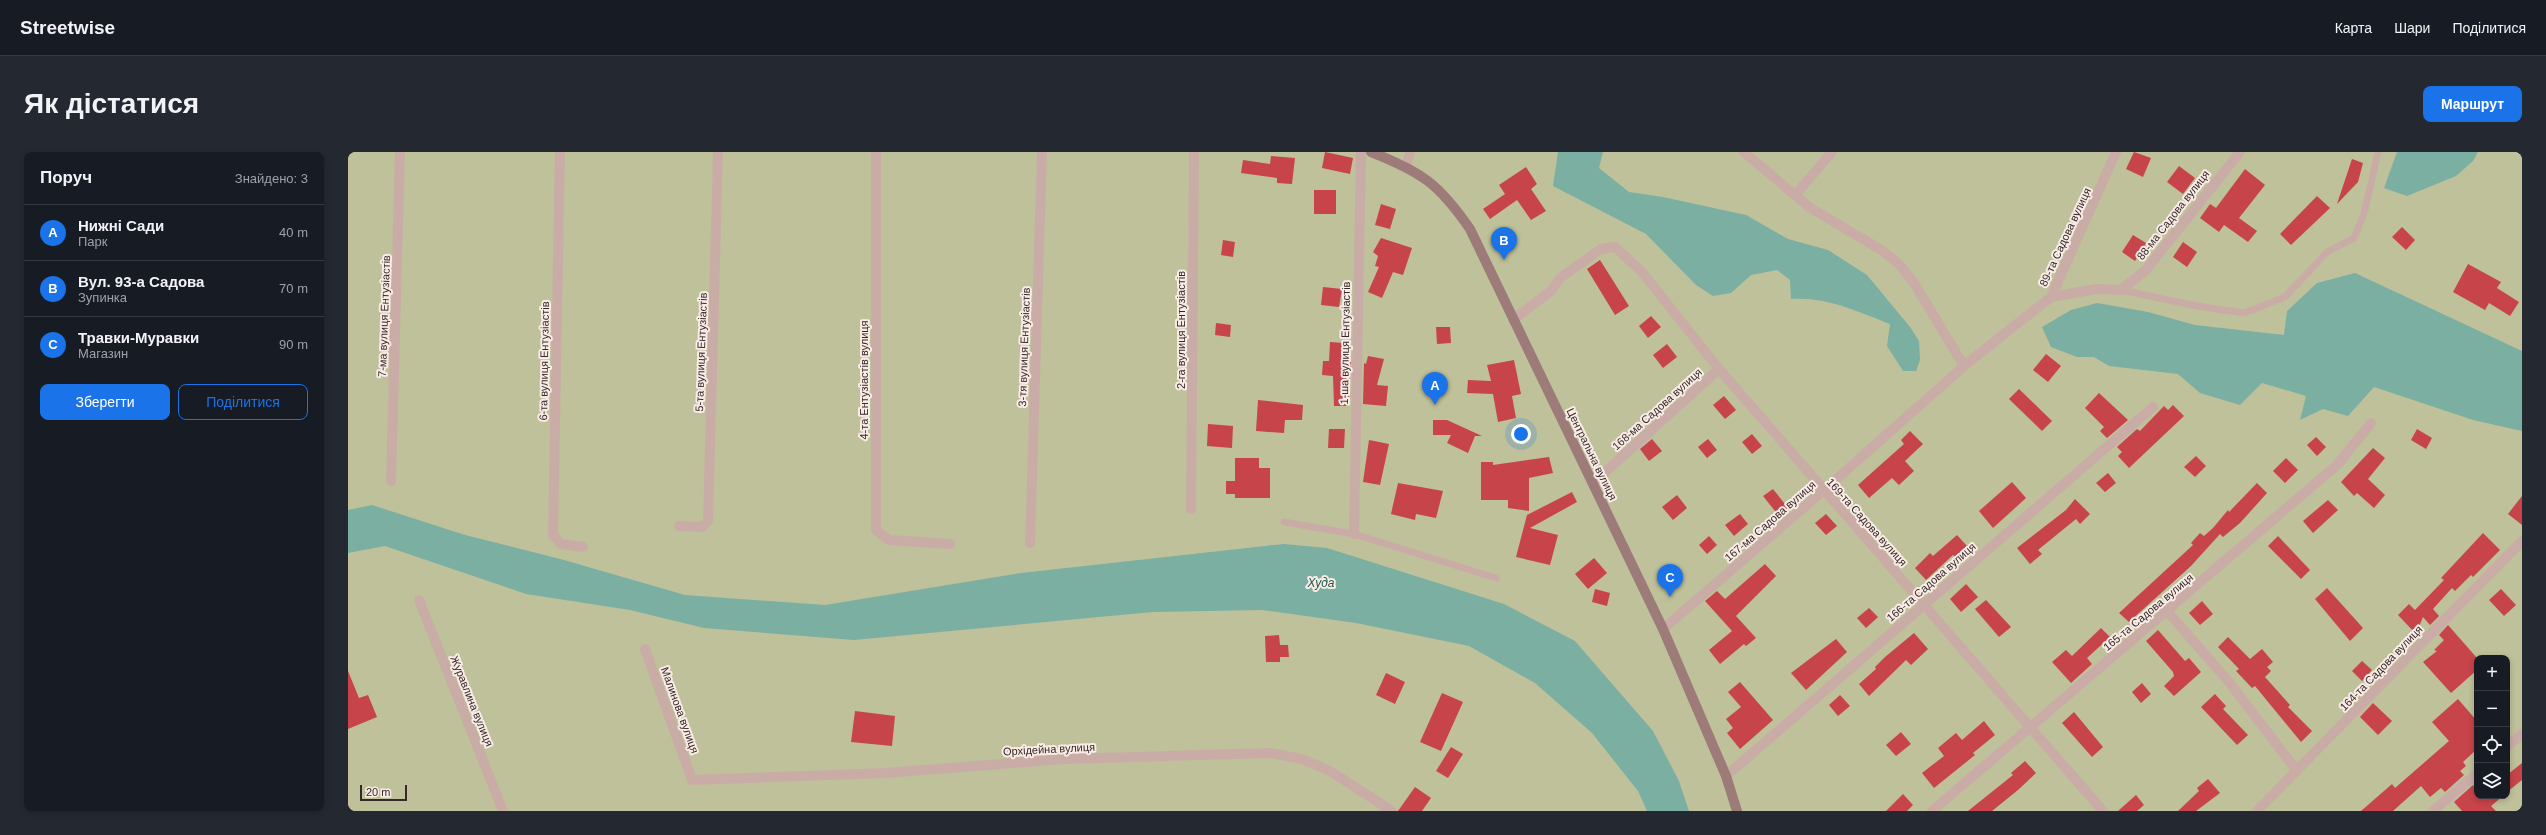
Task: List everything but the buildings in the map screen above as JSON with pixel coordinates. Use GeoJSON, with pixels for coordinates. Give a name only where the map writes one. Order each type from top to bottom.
{"type":"FeatureCollection","features":[{"type":"Feature","properties":{"kind":"street","name":"7-ма вулиця Ентузіастів"},"geometry":{"type":"LineString","coordinates":[[391,481],[400,152]]}},
{"type":"Feature","properties":{"kind":"street","name":"6-та вулиця Ентузіастів"},"geometry":{"type":"LineString","coordinates":[[560,152],[553,535],[561,544],[583,547]]}},
{"type":"Feature","properties":{"kind":"street","name":"5-та вулиця Ентузіастів"},"geometry":{"type":"LineString","coordinates":[[679,526],[702,528],[708,520],[718,152]]}},
{"type":"Feature","properties":{"kind":"street","name":"4-та Ентузіастів вулиця"},"geometry":{"type":"LineString","coordinates":[[876,152],[876,530],[889,540],[950,544]]}},
{"type":"Feature","properties":{"kind":"street","name":"3-тя вулиця Ентузіастів"},"geometry":{"type":"LineString","coordinates":[[1030,543],[1042,152]]}},
{"type":"Feature","properties":{"kind":"street","name":"2-га вулиця Ентузіастів"},"geometry":{"type":"LineString","coordinates":[[1191,509],[1194,152]]}},
{"type":"Feature","properties":{"kind":"street","name":"1-ша вулиця Ентузіастів"},"geometry":{"type":"LineString","coordinates":[[1354,534],[1361,152]]}},
{"type":"Feature","properties":{"kind":"street","name":"Центральна вулиця"},"geometry":{"type":"LineString","coordinates":[[1371,152],[1406,166],[1441,190],[1470,229],[1663,629],[1726,776],[1737,811]]}},
{"type":"Feature","properties":{"kind":"street"},"geometry":{"type":"LineString","coordinates":[[1406,166],[1410,152]]}},
{"type":"Feature","properties":{"kind":"street"},"geometry":{"type":"LineString","coordinates":[[1744,152],[1809,208],[1883,251],[1900,265],[1914,283],[1964,366]]}},
{"type":"Feature","properties":{"kind":"street"},"geometry":{"type":"LineString","coordinates":[[1795,195],[1832,152]]}},
{"type":"Feature","properties":{"kind":"street","name":"89-та Садова вулиця"},"geometry":{"type":"LineString","coordinates":[[1964,366],[2050,297],[2116,152]]}},
{"type":"Feature","properties":{"kind":"street","name":"88-ма Садова вулиця"},"geometry":{"type":"LineString","coordinates":[[2121,290],[2146,270],[2240,152]]}},
{"type":"Feature","properties":{"kind":"street","name":"169-та Садова вулиця"},"geometry":{"type":"LineString","coordinates":[[1513,320],[1552,290],[1560,278],[1601,249],[1615,247],[1642,272],[1719,370],[2103,811]]}},
{"type":"Feature","properties":{"kind":"street"},"geometry":{"type":"LineString","coordinates":[[2050,297],[2097,289],[2121,290]]}},
{"type":"Feature","properties":{"kind":"street","name":"167-ма Садова вулиця"},"geometry":{"type":"LineString","coordinates":[[1663,629],[1823,491],[1964,366]]}},
{"type":"Feature","properties":{"kind":"street","name":"168-ма Садова вулиця"},"geometry":{"type":"LineString","coordinates":[[1592,483],[1719,370]]}},
{"type":"Feature","properties":{"kind":"street","name":"166-та Садова вулиця"},"geometry":{"type":"LineString","coordinates":[[1726,776],[1923,604],[2153,407]]}},
{"type":"Feature","properties":{"kind":"street","name":"165-та Садова вулиця"},"geometry":{"type":"LineString","coordinates":[[1932,811],[2168,612],[2337,465],[2370,423]]}},
{"type":"Feature","properties":{"kind":"street","name":"164-та Садова вулиця"},"geometry":{"type":"LineString","coordinates":[[2257,811],[2522,542]]}},
{"type":"Feature","properties":{"kind":"street","name":"Журавлина вулиця"},"geometry":{"type":"LineString","coordinates":[[419,600],[503,811]]}},
{"type":"Feature","properties":{"kind":"street"},"geometry":{"type":"LineString","coordinates":[[2168,612],[2229,682],[2297,771]]}},
{"type":"Feature","properties":{"kind":"street","name":"Малинова вулиця"},"geometry":{"type":"LineString","coordinates":[[645,649],[692,780]]}},
{"type":"Feature","properties":{"kind":"street"},"geometry":{"type":"LineString","coordinates":[[2510,744],[2522,734]]}},
{"type":"Feature","properties":{"kind":"street","name":"Орхідейна вулиця"},"geometry":{"type":"LineString","coordinates":[[692,780],[885,772],[1065,759],[1270,753],[1302,759],[1330,771],[1392,811]]}},
{"type":"Feature","properties":{"kind":"street"},"geometry":{"type":"LineString","coordinates":[[2433,811],[2474,776]]}},
{"type":"Feature","properties":{"kind":"lane"},"geometry":{"type":"LineString","coordinates":[[2121,290],[2244,314],[2285,297],[2327,252],[2354,238],[2364,214],[2378,152]]}},
{"type":"Feature","properties":{"kind":"lane"},"geometry":{"type":"LineString","coordinates":[[1284,522],[1354,534],[1496,578]]}},
{"type":"Feature","properties":{"kind":"green space"},"geometry":{"type":"Polygon","coordinates":[[[348,152],[2522,152],[2522,811],[348,811],[348,152]]]}},
{"type":"Feature","properties":{"kind":"water"},"geometry":{"type":"Polygon","coordinates":[[[1558,152],[1603,152],[1599,168],[1629,192],[1663,197],[1746,215],[1788,239],[1828,250],[1867,275],[1910,327],[1919,341],[1920,360],[1916,371],[1903,371],[1887,346],[1890,324],[1842,306],[1817,300],[1791,299],[1790,280],[1777,270],[1751,275],[1731,293],[1713,296],[1696,285],[1646,234],[1553,186],[1558,152]]]}},
{"type":"Feature","properties":{"kind":"water"},"geometry":{"type":"Polygon","coordinates":[[[2397,152],[2478,152],[2473,161],[2456,176],[2407,196],[2384,188],[2397,152]]]}},
{"type":"Feature","properties":{"kind":"water"},"geometry":{"type":"Polygon","coordinates":[[[2355,273],[2522,351],[2522,431],[2473,420],[2374,387],[2348,416],[2323,409],[2300,420],[2306,396],[2262,383],[2240,405],[2200,393],[2178,374],[2109,366],[2094,357],[2077,357],[2051,347],[2042,327],[2071,310],[2097,303],[2148,312],[2195,325],[2284,335],[2287,311],[2317,283],[2355,273]]]}},
{"type":"Feature","properties":{"kind":"water","name":"Худа"},"geometry":{"type":"Polygon","coordinates":[[[372,505],[465,535],[564,560],[685,595],[825,605],[1021,573],[1284,544],[1327,548],[1504,604],[1575,641],[1653,731],[1679,781],[1689,811],[1647,811],[1638,791],[1592,733],[1535,683],[1469,646],[1356,623],[1262,610],[1153,612],[854,640],[704,628],[630,610],[526,594],[385,546],[348,553],[348,510],[372,505]]]}},
{"type":"Feature","properties":{"kind":"place","name":"Вул. 93-а Садова"},"geometry":{"type":"Point","coordinates":[1504,260]}},
{"type":"Feature","properties":{"kind":"place","name":"Нижні Сади"},"geometry":{"type":"Point","coordinates":[1435,405]}},
{"type":"Feature","properties":{"kind":"place","name":"Травки-Муравки"},"geometry":{"type":"Point","coordinates":[1670,597]}}]}
